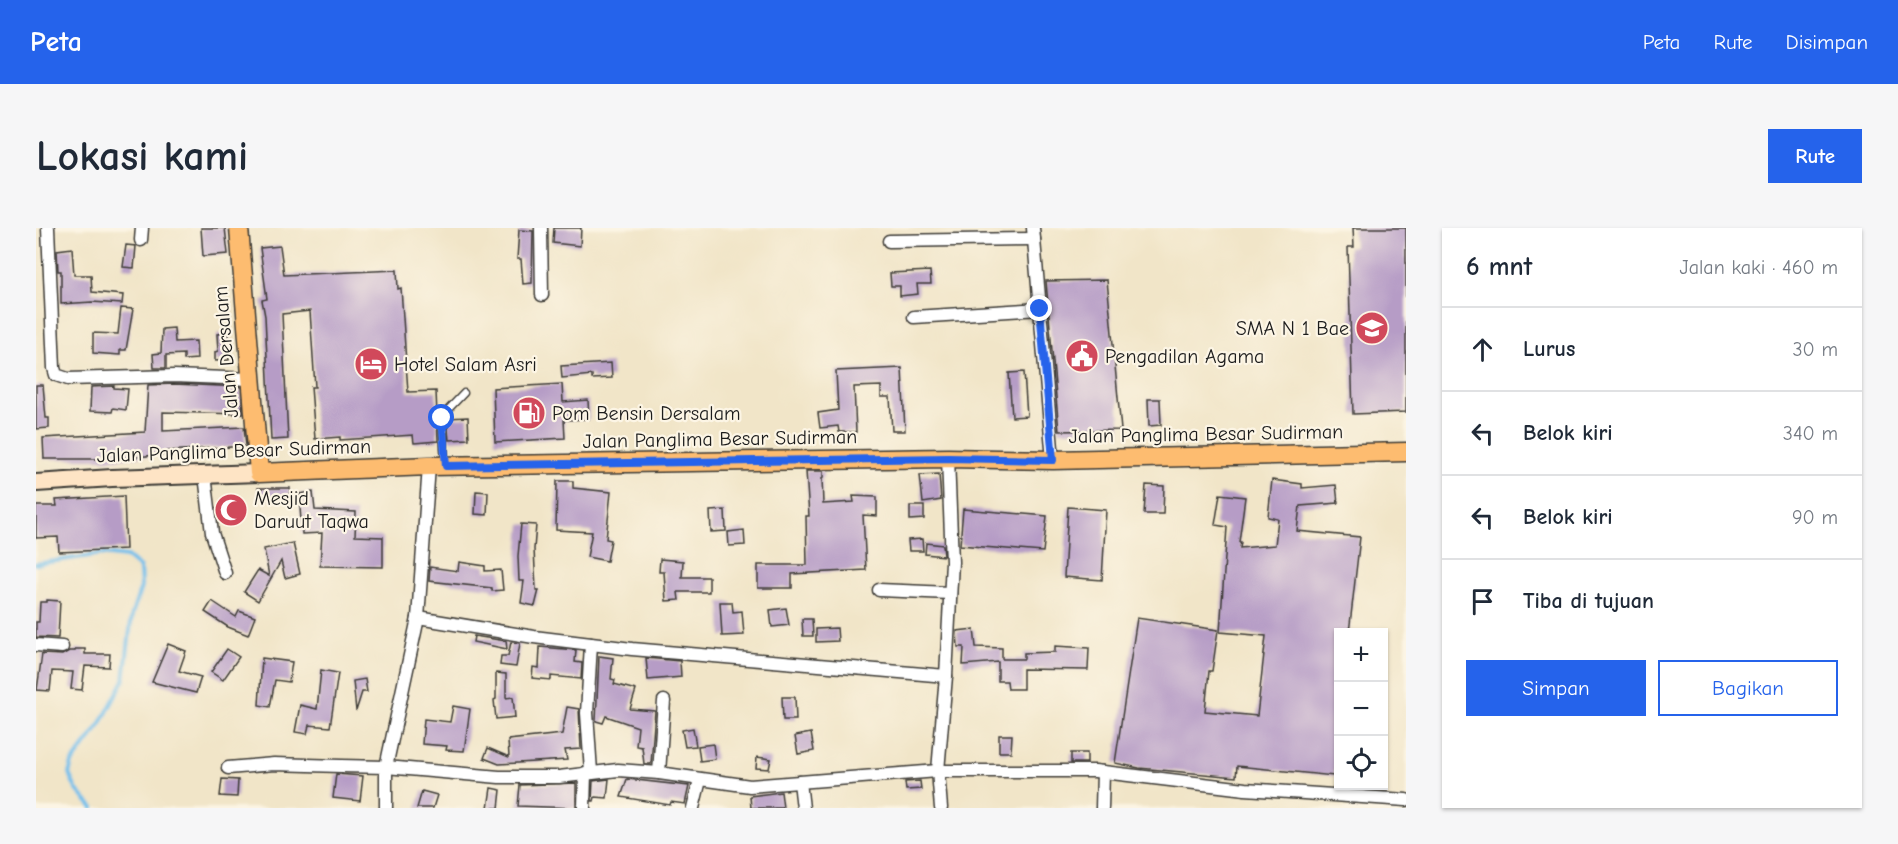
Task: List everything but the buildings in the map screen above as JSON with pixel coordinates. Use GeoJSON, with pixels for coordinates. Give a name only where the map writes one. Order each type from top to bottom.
{"type":"FeatureCollection","features":[{"type":"Feature","properties":{"kind":"main road","name":"Jalan Dersalam"},"geometry":{"type":"LineString","coordinates":[[238,228],[259,473]]}},
{"type":"Feature","properties":{"kind":"main road","name":"Jalan Panglima Besar Sudirman"},"geometry":{"type":"LineString","coordinates":[[36,483],[437,466],[948,458],[1053,460],[1406,452]]}},
{"type":"Feature","properties":{"kind":"street"},"geometry":{"type":"LineString","coordinates":[[48,228],[54,368],[57,375],[68,379],[174,376],[251,379]]}},
{"type":"Feature","properties":{"kind":"street"},"geometry":{"type":"LineString","coordinates":[[541,228],[542,295]]}},
{"type":"Feature","properties":{"kind":"street"},"geometry":{"type":"LineString","coordinates":[[889,241],[1034,234],[1053,460]]}},
{"type":"Feature","properties":{"kind":"street"},"geometry":{"type":"LineString","coordinates":[[914,317],[1040,309]]}},
{"type":"Feature","properties":{"kind":"street"},"geometry":{"type":"LineString","coordinates":[[941,808],[939,771],[952,562],[948,458]]}},
{"type":"Feature","properties":{"kind":"street"},"geometry":{"type":"LineString","coordinates":[[386,808],[386,767],[418,618],[437,466]]}},
{"type":"Feature","properties":{"kind":"street"},"geometry":{"type":"LineString","coordinates":[[205,475],[212,533],[225,573]]}},
{"type":"Feature","properties":{"kind":"street"},"geometry":{"type":"LineString","coordinates":[[879,590],[950,593]]}},
{"type":"Feature","properties":{"kind":"street"},"geometry":{"type":"LineString","coordinates":[[418,618],[632,649],[946,676]]}},
{"type":"Feature","properties":{"kind":"street"},"geometry":{"type":"LineString","coordinates":[[584,808],[588,773],[587,713],[591,644]]}},
{"type":"Feature","properties":{"kind":"street"},"geometry":{"type":"LineString","coordinates":[[36,645],[62,647]]}},
{"type":"Feature","properties":{"kind":"street"},"geometry":{"type":"LineString","coordinates":[[659,773],[664,701]]}},
{"type":"Feature","properties":{"kind":"street"},"geometry":{"type":"LineString","coordinates":[[228,768],[274,764],[386,767],[499,777],[558,777],[618,770],[659,773],[750,786],[939,771],[1103,772],[1245,789],[1406,800]]}},
{"type":"Feature","properties":{"kind":"street"},"geometry":{"type":"LineString","coordinates":[[1102,808],[1103,772]]}},
{"type":"Feature","properties":{"kind":"street"},"geometry":{"type":"LineString","coordinates":[[693,808],[700,780]]}},
{"type":"Feature","properties":{"kind":"street"},"geometry":{"type":"LineString","coordinates":[[800,782],[803,808]]}},
{"type":"Feature","properties":{"kind":"lane"},"geometry":{"type":"LineString","coordinates":[[437,466],[442,416],[464,393]]}},
{"type":"Feature","properties":{"kind":"waterway"},"geometry":{"type":"LineString","coordinates":[[36,564],[102,554],[127,557],[140,568],[141,587],[132,614],[124,680],[100,725],[72,763],[69,774],[76,789],[93,808]]}},
{"type":"Feature","properties":{"kind":"place","name":"SMA N 1 Bae"},"geometry":{"type":"Point","coordinates":[1372,328]}},
{"type":"Feature","properties":{"kind":"place","name":"Pengadilan Agama"},"geometry":{"type":"Point","coordinates":[1082,356]}},
{"type":"Feature","properties":{"kind":"place","name":"Hotel Salam Asri"},"geometry":{"type":"Point","coordinates":[371,364]}},
{"type":"Feature","properties":{"kind":"place","name":"Pom Bensin Dersalam"},"geometry":{"type":"Point","coordinates":[529,413]}},
{"type":"Feature","properties":{"kind":"place","name":"Mesjid Daruut Taqwa"},"geometry":{"type":"Point","coordinates":[231,510]}},
{"type":"Feature","properties":{"kind":"route"},"geometry":{"type":"LineString","coordinates":[[442,418],[446,466],[948,458],[1053,460],[1040,309]]}}]}
